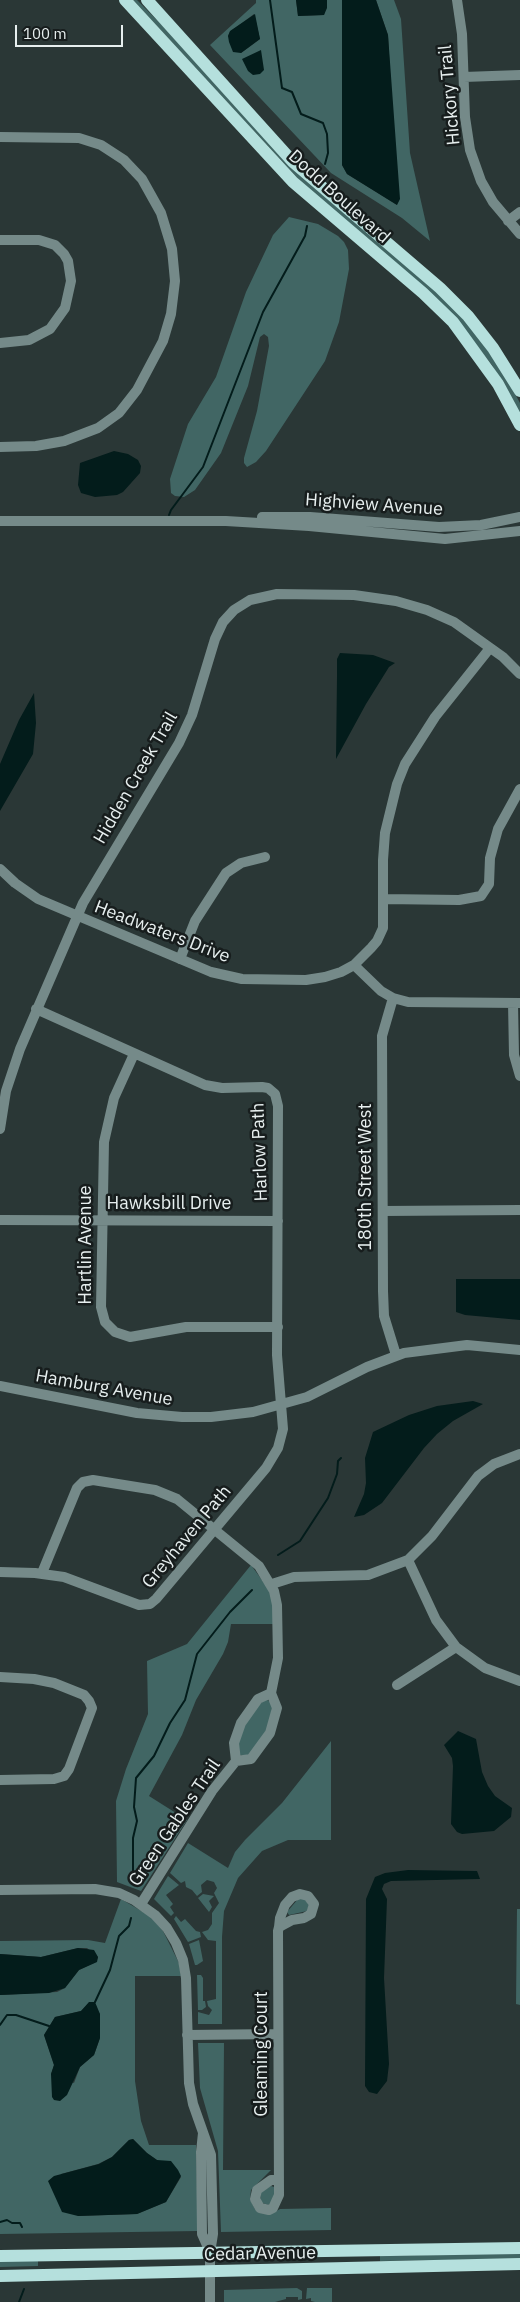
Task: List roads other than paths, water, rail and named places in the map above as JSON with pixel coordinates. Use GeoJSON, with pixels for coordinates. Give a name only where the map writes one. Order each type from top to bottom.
{"type":"FeatureCollection","features":[{"type":"Feature","properties":{"kind":"main road","name":"Dodd Boulevard"},"geometry":{"type":"LineString","coordinates":[[125,0],[293,182],[427,297],[453,322],[498,384],[520,425]]}},
{"type":"Feature","properties":{"kind":"main road","name":"Dodd Boulevard"},"geometry":{"type":"LineString","coordinates":[[146,0],[293,162],[440,288],[468,316],[494,348],[520,391]]}},
{"type":"Feature","properties":{"kind":"main road","name":"Cedar Avenue"},"geometry":{"type":"LineString","coordinates":[[0,2256],[520,2248]]}},
{"type":"Feature","properties":{"kind":"main road","name":"Cedar Avenue"},"geometry":{"type":"LineString","coordinates":[[0,2276],[520,2264]]}},
{"type":"Feature","properties":{"kind":"street","name":"Hickory Trail"},"geometry":{"type":"LineString","coordinates":[[457,0],[461,28],[467,134],[475,166],[493,202],[520,234]]}},
{"type":"Feature","properties":{"kind":"street"},"geometry":{"type":"LineString","coordinates":[[464,77],[520,75]]}},
{"type":"Feature","properties":{"kind":"street"},"geometry":{"type":"LineString","coordinates":[[0,137],[80,138],[101,145],[124,160],[142,178],[161,213],[172,249],[175,281],[171,314],[163,341],[137,390],[119,413],[98,428],[64,441],[36,446],[0,447]]}},
{"type":"Feature","properties":{"kind":"street"},"geometry":{"type":"LineString","coordinates":[[508,222],[520,212]]}},
{"type":"Feature","properties":{"kind":"street"},"geometry":{"type":"LineString","coordinates":[[0,240],[39,240],[54,245],[64,254],[68,261],[71,281],[65,308],[50,329],[29,340],[0,343]]}},
{"type":"Feature","properties":{"kind":"street","name":"Highview Avenue"},"geometry":{"type":"LineString","coordinates":[[226,521],[271,516],[310,516],[439,527],[481,525],[520,517]]}},
{"type":"Feature","properties":{"kind":"street","name":"Highview Avenue"},"geometry":{"type":"LineString","coordinates":[[0,521],[226,521],[309,526],[445,539],[520,531]]}},
{"type":"Feature","properties":{"kind":"street","name":"Hidden Creek Trail"},"geometry":{"type":"LineString","coordinates":[[0,1129],[10,1077],[36,1009],[98,874],[179,743],[192,715],[217,634],[228,615],[240,605],[255,598],[277,594],[354,595],[404,603],[436,614],[462,628],[490,648],[520,674]]}},
{"type":"Feature","properties":{"kind":"street","name":"Headwaters Drive"},"geometry":{"type":"LineString","coordinates":[[0,869],[15,883],[38,899],[77,917],[217,974],[258,980],[315,980],[336,974],[354,965],[381,936],[383,928],[385,833],[397,784],[405,764],[435,717],[490,648]]}},
{"type":"Feature","properties":{"kind":"street"},"geometry":{"type":"LineString","coordinates":[[384,899],[459,900],[481,896],[488,884],[490,858],[498,828],[520,791]]}},
{"type":"Feature","properties":{"kind":"street"},"geometry":{"type":"LineString","coordinates":[[180,959],[195,921],[226,873],[241,863],[265,857]]}},
{"type":"Feature","properties":{"kind":"street"},"geometry":{"type":"LineString","coordinates":[[354,965],[374,985],[393,998],[419,1004],[516,1003],[514,1055],[520,1076]]}},
{"type":"Feature","properties":{"kind":"street","name":"180th Street West"},"geometry":{"type":"LineString","coordinates":[[393,998],[382,1036],[383,1211],[384,1316],[396,1355]]}},
{"type":"Feature","properties":{"kind":"street","name":"Harlow Path"},"geometry":{"type":"LineString","coordinates":[[36,1009],[205,1085],[222,1088],[262,1087],[268,1088],[275,1094],[278,1106],[278,1368],[283,1405]]}},
{"type":"Feature","properties":{"kind":"street","name":"Hartlin Avenue"},"geometry":{"type":"LineString","coordinates":[[134,1054],[114,1098],[106,1128],[103,1157],[102,1220],[102,1312],[105,1322],[115,1332],[130,1337],[186,1327],[278,1326]]}},
{"type":"Feature","properties":{"kind":"street"},"geometry":{"type":"LineString","coordinates":[[383,1211],[520,1210]]}},
{"type":"Feature","properties":{"kind":"street","name":"Hawksbill Drive"},"geometry":{"type":"LineString","coordinates":[[0,1220],[278,1221]]}},
{"type":"Feature","properties":{"kind":"street","name":"Hamburg Avenue"},"geometry":{"type":"LineString","coordinates":[[0,1386],[136,1413],[167,1416],[225,1416],[283,1405],[306,1397],[396,1355],[454,1346],[493,1346],[520,1350]]}},
{"type":"Feature","properties":{"kind":"street","name":"Greyhaven Path"},"geometry":{"type":"LineString","coordinates":[[0,1572],[42,1573],[75,1580],[139,1605],[147,1605],[156,1599],[275,1455],[283,1429],[283,1405]]}},
{"type":"Feature","properties":{"kind":"street"},"geometry":{"type":"LineString","coordinates":[[272,1584],[294,1577],[368,1575],[408,1560],[432,1536],[478,1476],[494,1464],[520,1454]]}},
{"type":"Feature","properties":{"kind":"street","name":"Green Gables Trail"},"geometry":{"type":"LineString","coordinates":[[42,1573],[76,1490],[80,1484],[88,1480],[162,1492],[183,1503],[260,1566],[272,1584],[277,1604],[278,1658],[271,1693],[278,1708],[270,1733],[251,1758],[236,1761],[203,1803],[141,1904]]}},
{"type":"Feature","properties":{"kind":"street"},"geometry":{"type":"LineString","coordinates":[[408,1560],[436,1620],[456,1647],[485,1668],[520,1681]]}},
{"type":"Feature","properties":{"kind":"street"},"geometry":{"type":"LineString","coordinates":[[397,1685],[456,1647]]}},
{"type":"Feature","properties":{"kind":"street"},"geometry":{"type":"LineString","coordinates":[[0,1678],[34,1679],[54,1683],[84,1695],[90,1701],[92,1708],[69,1769],[64,1776],[54,1779],[0,1780]]}},
{"type":"Feature","properties":{"kind":"street","name":"Green Gables Trail"},"geometry":{"type":"LineString","coordinates":[[236,1761],[234,1743],[241,1723],[258,1699],[271,1693]]}},
{"type":"Feature","properties":{"kind":"street"},"geometry":{"type":"LineString","coordinates":[[0,1890],[102,1890],[126,1896],[141,1904],[155,1915],[167,1928],[180,1952],[186,1978],[189,2084],[193,2104],[209,2147],[212,2162],[213,2234],[210,2253],[210,2302]]}},
{"type":"Feature","properties":{"kind":"street","name":"Gleaming Court"},"geometry":{"type":"LineString","coordinates":[[279,1927],[279,2180]]}},
{"type":"Feature","properties":{"kind":"street"},"geometry":{"type":"LineString","coordinates":[[187,2035],[278,2034]]}},
{"type":"Feature","properties":{"kind":"street"},"geometry":{"type":"LineString","coordinates":[[203,2132],[201,2152],[202,2234],[210,2253]]}},
{"type":"Feature","properties":{"kind":"waterway"},"geometry":{"type":"LineString","coordinates":[[270,0],[282,88],[292,92],[301,114],[323,123],[327,134],[328,153],[325,164]]}},
{"type":"Feature","properties":{"kind":"waterway"},"geometry":{"type":"LineString","coordinates":[[169,515],[203,467],[263,312],[305,236],[307,226]]}},
{"type":"Feature","properties":{"kind":"waterway"},"geometry":{"type":"LineString","coordinates":[[278,1555],[300,1541],[328,1498],[337,1474],[338,1461],[341,1458]]}},
{"type":"Feature","properties":{"kind":"waterway"},"geometry":{"type":"LineString","coordinates":[[133,1876],[133,1838],[137,1821],[134,1807],[136,1778],[154,1756],[170,1723],[185,1700],[197,1654],[230,1612],[252,1590]]}},
{"type":"Feature","properties":{"kind":"waterway"},"geometry":{"type":"LineString","coordinates":[[95,2002],[110,1970],[119,1936],[129,1926],[131,1918]]}},
{"type":"Feature","properties":{"kind":"waterway"},"geometry":{"type":"LineString","coordinates":[[0,2025],[7,2015],[16,2015],[49,2026]]}},
{"type":"Feature","properties":{"kind":"waterway"},"geometry":{"type":"LineString","coordinates":[[0,2222],[7,2220],[12,2223],[20,2223],[22,2227]]}},
{"type":"Feature","properties":{"kind":"waterway"},"geometry":{"type":"LineString","coordinates":[[19,2302],[24,2289]]}}]}
